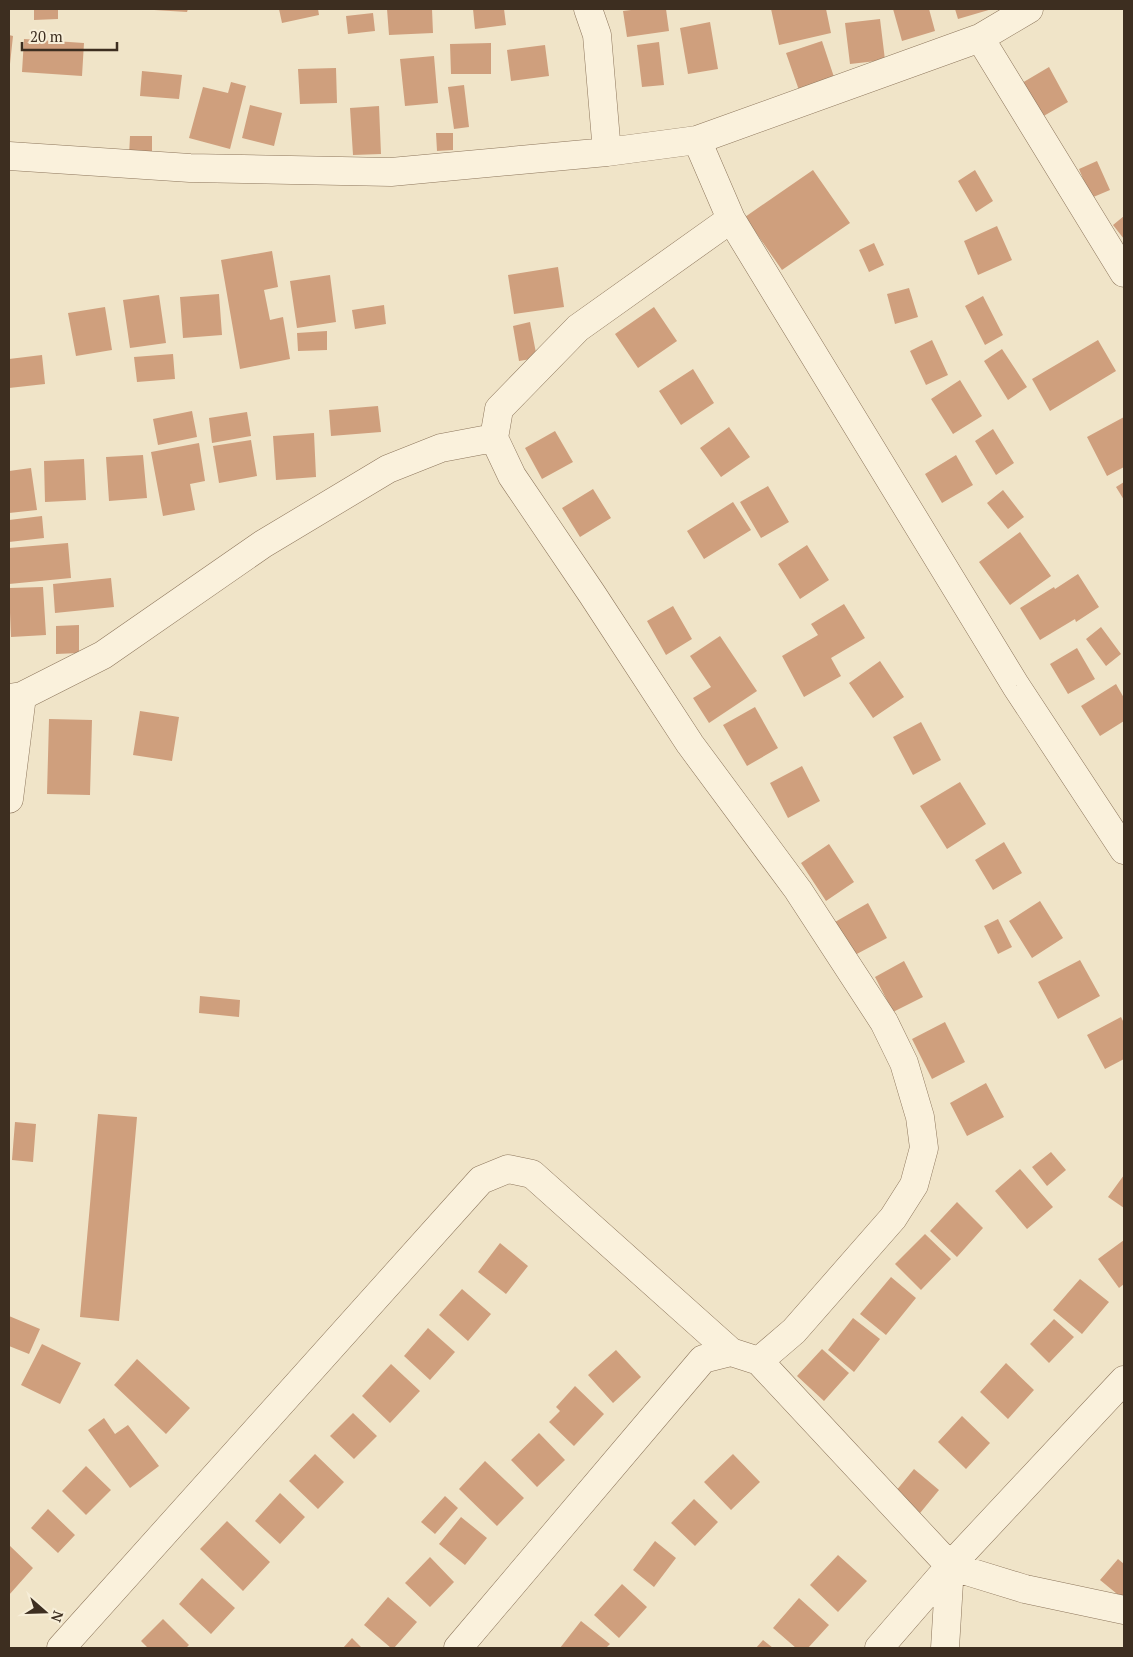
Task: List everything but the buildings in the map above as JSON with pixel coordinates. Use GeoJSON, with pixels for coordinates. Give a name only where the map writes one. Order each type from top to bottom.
{"type":"FeatureCollection","features":[{"type":"Feature","properties":{"kind":"street"},"geometry":{"type":"LineString","coordinates":[[588,9],[597,35],[607,152]]}},
{"type":"Feature","properties":{"kind":"street"},"geometry":{"type":"LineString","coordinates":[[9,156],[190,168],[391,172],[607,152],[697,140],[980,38],[1029,9]]}},
{"type":"Feature","properties":{"kind":"street"},"geometry":{"type":"LineString","coordinates":[[980,38],[1124,273]]}},
{"type":"Feature","properties":{"kind":"street"},"geometry":{"type":"LineString","coordinates":[[697,140],[731,219],[1016,686],[1124,850]]}},
{"type":"Feature","properties":{"kind":"street"},"geometry":{"type":"LineString","coordinates":[[731,219],[578,328],[499,410],[494,438],[512,476],[690,744],[798,890],[884,1022],[904,1063],[920,1117],[924,1148],[914,1185],[903,1202],[892,1218],[794,1331],[759,1361]]}},
{"type":"Feature","properties":{"kind":"street"},"geometry":{"type":"LineString","coordinates":[[9,799],[15,697],[103,655],[263,544],[388,469],[441,448],[494,438]]}},
{"type":"Feature","properties":{"kind":"street"},"geometry":{"type":"LineString","coordinates":[[61,1648],[482,1180],[508,1169],[532,1174],[731,1352],[759,1361],[950,1566],[1025,1588],[1124,1610]]}},
{"type":"Feature","properties":{"kind":"street"},"geometry":{"type":"LineString","coordinates":[[458,1648],[703,1359],[731,1352]]}},
{"type":"Feature","properties":{"kind":"street"},"geometry":{"type":"LineString","coordinates":[[879,1648],[950,1566],[1124,1380]]}},
{"type":"Feature","properties":{"kind":"street"},"geometry":{"type":"LineString","coordinates":[[946,1648],[950,1566]]}}]}
